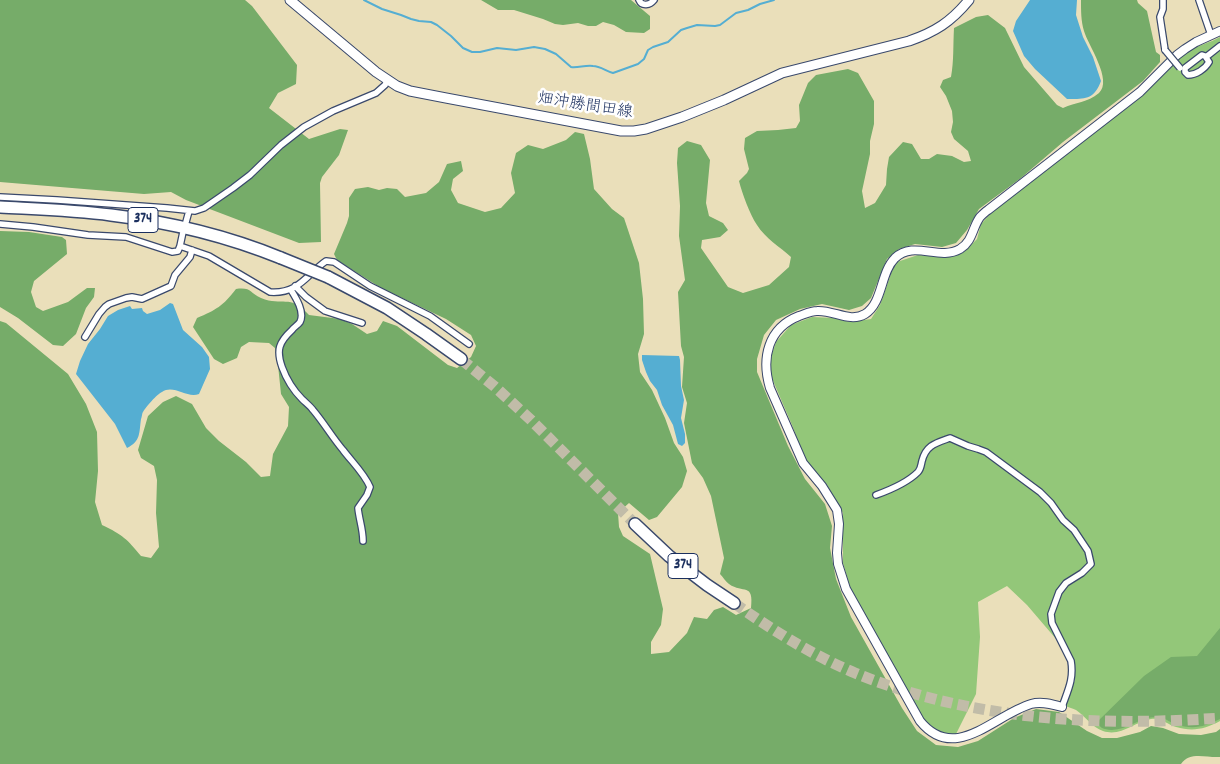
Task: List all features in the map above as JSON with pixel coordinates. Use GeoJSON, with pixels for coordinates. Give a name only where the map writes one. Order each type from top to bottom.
{"type":"FeatureCollection","features":[{"type":"Feature","properties":{"kind":"highway","name":"374"},"geometry":{"type":"LineString","coordinates":[[0,207],[63,210],[158,222],[255,248],[328,277],[387,308],[461,359]]}},
{"type":"Feature","properties":{"kind":"highway","name":"374"},"geometry":{"type":"LineString","coordinates":[[635,524],[677,562],[734,604]]}},
{"type":"Feature","properties":{"kind":"main road","name":"畑沖勝間田線"},"geometry":{"type":"LineString","coordinates":[[290,0],[388,81],[410,91],[612,129],[634,131],[646,129],[706,108],[782,73],[927,35],[946,24],[969,0]]}},
{"type":"Feature","properties":{"kind":"street"},"geometry":{"type":"LineString","coordinates":[[638,0],[640,3],[650,4],[654,0]]}},
{"type":"Feature","properties":{"kind":"street"},"geometry":{"type":"LineString","coordinates":[[1163,0],[1163,10],[1160,17],[1165,50],[1188,75],[1197,73],[1207,64],[1209,62],[1206,57]]}},
{"type":"Feature","properties":{"kind":"street"},"geometry":{"type":"LineString","coordinates":[[1199,0],[1211,35]]}},
{"type":"Feature","properties":{"kind":"street"},"geometry":{"type":"LineString","coordinates":[[876,495],[910,479],[920,471],[922,459],[928,448],[950,438],[986,452],[1033,486],[1051,503],[1088,550],[1091,564],[1082,573],[1066,583],[1059,592],[1051,614],[1052,623],[1071,661],[1072,667],[1073,677],[1062,707],[1046,703],[1034,703],[1012,712],[975,736],[956,741],[938,737],[920,721],[846,588],[838,564],[837,553],[840,524],[837,510],[822,486],[803,463],[793,441],[767,378],[767,350],[781,326],[792,319],[816,311],[831,312],[857,318],[867,313],[873,306],[889,266],[904,252],[913,249],[951,253],[961,248],[969,241],[979,218],[988,210],[1140,92],[1184,49],[1220,31]]}},
{"type":"Feature","properties":{"kind":"street"},"geometry":{"type":"LineString","coordinates":[[1183,70],[1200,56],[1206,57],[1220,46]]}},
{"type":"Feature","properties":{"kind":"street"},"geometry":{"type":"LineString","coordinates":[[0,197],[195,211],[204,208],[250,175],[304,127],[333,111],[376,93],[388,81]]}},
{"type":"Feature","properties":{"kind":"street"},"geometry":{"type":"LineString","coordinates":[[186,222],[189,211]]}},
{"type":"Feature","properties":{"kind":"street"},"geometry":{"type":"LineString","coordinates":[[0,224],[88,235],[126,237],[172,252],[178,251],[183,232]]}},
{"type":"Feature","properties":{"kind":"street"},"geometry":{"type":"LineString","coordinates":[[180,246],[209,256],[270,292],[279,293],[293,288],[305,280],[326,261],[334,262],[370,286],[430,316],[469,344]]}},
{"type":"Feature","properties":{"kind":"street"},"geometry":{"type":"LineString","coordinates":[[84,337],[99,314],[109,304],[132,297],[142,299],[171,286],[175,274],[190,257],[192,250]]}},
{"type":"Feature","properties":{"kind":"street"},"geometry":{"type":"LineString","coordinates":[[293,288],[325,311],[362,323]]}},
{"type":"Feature","properties":{"kind":"street"},"geometry":{"type":"LineString","coordinates":[[293,288],[301,310],[301,317],[300,322],[283,338],[280,344],[279,356],[282,369],[297,392],[367,479],[370,487],[358,508],[364,541]]}},
{"type":"Feature","properties":{"kind":"green space"},"geometry":{"type":"Polygon","coordinates":[[[0,0],[245,0],[252,6],[297,65],[296,84],[278,93],[269,108],[309,139],[340,129],[348,130],[339,155],[322,177],[320,183],[321,242],[299,243],[186,200],[171,192],[144,194],[0,182],[0,0]]]}},
{"type":"Feature","properties":{"kind":"green space"},"geometry":{"type":"Polygon","coordinates":[[[481,0],[631,0],[650,16],[650,29],[644,33],[626,32],[614,25],[603,22],[596,26],[578,23],[555,24],[514,10],[498,10],[481,0]]]}},
{"type":"Feature","properties":{"kind":"green space"},"geometry":{"type":"Polygon","coordinates":[[[1081,0],[1137,0],[1147,11],[1156,52],[1160,55],[1160,62],[1143,81],[979,209],[967,230],[956,243],[942,247],[915,244],[899,249],[887,259],[871,298],[862,306],[849,310],[822,304],[800,309],[776,320],[764,335],[757,359],[757,372],[788,446],[805,479],[825,504],[832,526],[830,548],[836,579],[851,617],[917,731],[936,745],[958,747],[978,741],[1014,718],[1036,709],[1059,712],[1087,731],[1102,738],[1117,738],[1140,732],[1151,726],[1179,734],[1201,735],[1216,732],[1220,729],[1220,757],[1194,756],[1181,764],[0,764],[0,321],[6,323],[68,374],[86,404],[97,432],[98,471],[95,502],[102,525],[124,538],[141,556],[151,558],[159,547],[156,513],[157,480],[154,466],[141,458],[138,450],[148,416],[163,402],[176,396],[192,404],[206,428],[261,477],[270,476],[273,454],[288,426],[289,407],[281,394],[275,348],[269,343],[249,342],[241,347],[237,358],[223,364],[214,359],[193,327],[197,318],[219,307],[236,289],[245,289],[261,298],[296,304],[309,315],[340,319],[367,334],[377,331],[383,321],[397,326],[448,365],[457,368],[471,357],[476,346],[471,335],[446,319],[381,288],[337,260],[334,254],[349,216],[349,198],[355,189],[368,187],[379,190],[387,188],[397,189],[405,197],[426,193],[439,182],[447,164],[461,161],[463,171],[453,179],[451,190],[458,203],[485,212],[501,208],[515,193],[511,173],[516,153],[528,145],[543,149],[566,140],[575,132],[584,134],[594,189],[612,209],[624,218],[639,263],[644,334],[638,354],[640,372],[652,390],[674,443],[683,457],[687,471],[682,487],[657,517],[649,520],[629,503],[618,513],[619,527],[623,536],[650,554],[663,609],[661,625],[651,642],[651,654],[669,652],[687,633],[694,617],[707,619],[714,610],[723,607],[736,615],[751,608],[751,595],[749,592],[729,584],[720,574],[724,558],[711,496],[703,478],[692,463],[684,423],[687,403],[682,387],[684,357],[681,346],[678,292],[685,280],[679,236],[678,148],[687,141],[701,145],[710,160],[706,203],[709,216],[723,223],[728,230],[720,237],[702,240],[701,248],[728,287],[743,293],[769,285],[789,267],[791,257],[760,230],[746,204],[739,181],[749,169],[744,149],[745,138],[757,131],[796,128],[800,121],[799,105],[808,83],[816,75],[848,69],[858,73],[874,101],[874,124],[870,141],[870,154],[862,191],[865,208],[875,203],[886,185],[889,157],[903,142],[912,144],[921,159],[929,159],[937,154],[952,156],[964,162],[971,161],[968,151],[954,139],[951,132],[953,122],[952,111],[940,87],[943,80],[951,77],[954,28],[976,17],[988,15],[1005,28],[1024,67],[1057,105],[1063,108],[1086,101],[1099,93],[1103,87],[1103,80],[1098,62],[1084,31],[1081,0]]]}},
{"type":"Feature","properties":{"kind":"green space"},"geometry":{"type":"Polygon","coordinates":[[[1220,37],[1220,721],[1204,728],[1188,729],[1154,719],[1122,731],[1110,732],[1099,729],[1076,710],[1065,706],[1075,680],[1074,660],[1027,605],[1007,586],[978,602],[980,637],[976,694],[954,738],[933,731],[925,722],[850,587],[843,563],[843,513],[827,485],[806,462],[771,376],[771,357],[776,342],[791,325],[812,317],[833,318],[850,322],[871,319],[880,305],[897,262],[918,255],[949,257],[965,251],[977,239],[981,224],[994,210],[1132,103],[1180,58],[1195,48],[1220,37]]]}},
{"type":"Feature","properties":{"kind":"green space"},"geometry":{"type":"Polygon","coordinates":[[[0,231],[29,232],[62,237],[66,240],[67,254],[34,281],[31,292],[36,307],[43,311],[68,302],[87,288],[95,288],[94,297],[86,308],[76,334],[63,346],[53,345],[18,318],[0,307],[0,231]]]}},
{"type":"Feature","properties":{"kind":"green space"},"geometry":{"type":"Polygon","coordinates":[[[1220,628],[1220,719],[1203,726],[1193,727],[1181,726],[1160,717],[1151,717],[1112,730],[1103,728],[1096,723],[1144,676],[1171,657],[1197,656],[1220,628]]]}},
{"type":"Feature","properties":{"kind":"water"},"geometry":{"type":"Polygon","coordinates":[[[1030,0],[1077,0],[1076,15],[1101,81],[1092,95],[1084,98],[1067,99],[1024,56],[1013,31],[1016,21],[1030,0]]]}},
{"type":"Feature","properties":{"kind":"water"},"geometry":{"type":"Polygon","coordinates":[[[170,303],[173,304],[183,330],[202,347],[209,357],[210,369],[199,394],[190,395],[176,390],[167,390],[160,393],[143,413],[137,439],[127,448],[115,424],[76,374],[88,344],[108,316],[130,306],[132,309],[142,308],[147,314],[160,310],[170,303]]]}},
{"type":"Feature","properties":{"kind":"water"},"geometry":{"type":"Polygon","coordinates":[[[642,355],[679,356],[684,400],[681,418],[685,443],[682,446],[678,444],[673,425],[662,405],[657,390],[646,372],[642,355]]]}},
{"type":"Feature","properties":{"kind":"waterway"},"geometry":{"type":"LineString","coordinates":[[364,0],[382,9],[411,19],[431,22],[451,36],[463,48],[472,52],[497,48],[516,50],[534,47],[556,54],[571,67],[596,66],[613,73],[638,64],[644,59],[648,50],[668,42],[681,30],[697,25],[720,25],[736,13],[774,0]]}},
{"type":"Feature","properties":{"kind":"tunnel"},"geometry":{"type":"LineString","coordinates":[[461,359],[531,420],[635,524]]}},
{"type":"Feature","properties":{"kind":"tunnel"},"geometry":{"type":"LineString","coordinates":[[734,603],[763,623],[839,666],[898,689],[943,701],[988,710],[1081,720],[1174,721],[1220,718]]}}]}
